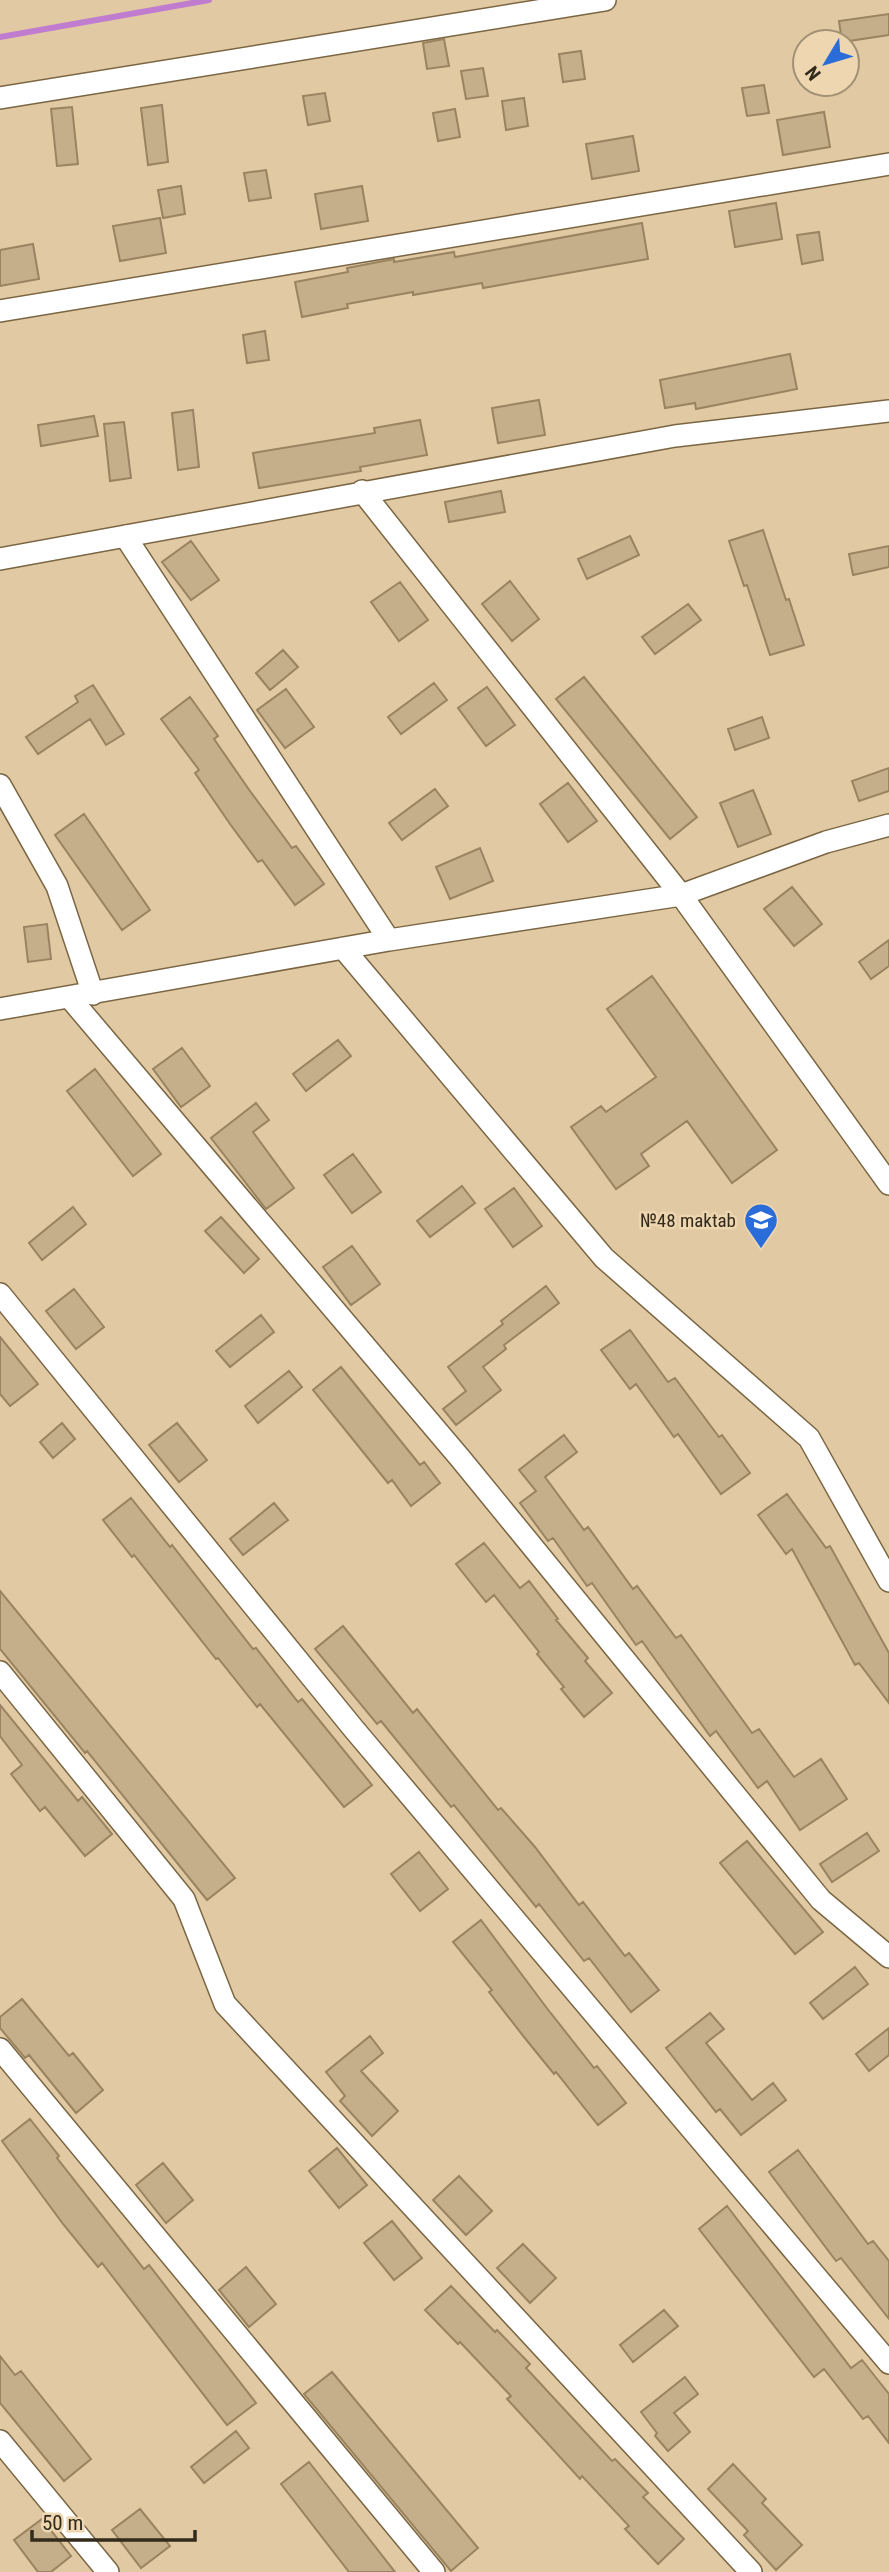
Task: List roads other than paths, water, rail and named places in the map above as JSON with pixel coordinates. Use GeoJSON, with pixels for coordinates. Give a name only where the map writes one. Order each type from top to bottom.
{"type":"FeatureCollection","features":[{"type":"Feature","properties":{"kind":"street"},"geometry":{"type":"LineString","coordinates":[[0,98],[605,0]]}},
{"type":"Feature","properties":{"kind":"street"},"geometry":{"type":"LineString","coordinates":[[0,311],[889,164]]}},
{"type":"Feature","properties":{"kind":"street"},"geometry":{"type":"LineString","coordinates":[[0,559],[676,436],[889,411]]}},
{"type":"Feature","properties":{"kind":"street"},"geometry":{"type":"LineString","coordinates":[[362,491],[681,895],[889,1184]]}},
{"type":"Feature","properties":{"kind":"street"},"geometry":{"type":"LineString","coordinates":[[125,536],[389,940]]}},
{"type":"Feature","properties":{"kind":"street"},"geometry":{"type":"LineString","coordinates":[[4,797],[57,886],[93,994]]}},
{"type":"Feature","properties":{"kind":"street"},"geometry":{"type":"LineString","coordinates":[[0,1009],[389,940],[681,895],[826,842],[889,825]]}},
{"type":"Feature","properties":{"kind":"street"},"geometry":{"type":"LineString","coordinates":[[343,948],[604,1258],[809,1438],[889,1581]]}},
{"type":"Feature","properties":{"kind":"street"},"geometry":{"type":"LineString","coordinates":[[70,998],[460,1458],[821,1900],[889,1957]]}},
{"type":"Feature","properties":{"kind":"street"},"geometry":{"type":"LineString","coordinates":[[0,1294],[352,1728],[889,2363]]}},
{"type":"Feature","properties":{"kind":"street"},"geometry":{"type":"LineString","coordinates":[[0,1672],[184,1899],[225,2004],[751,2572]]}},
{"type":"Feature","properties":{"kind":"street"},"geometry":{"type":"LineString","coordinates":[[0,2049],[434,2572]]}},
{"type":"Feature","properties":{"kind":"street"},"geometry":{"type":"LineString","coordinates":[[0,2441],[108,2572]]}},
{"type":"Feature","properties":{"kind":"waterway"},"geometry":{"type":"LineString","coordinates":[[0,37],[209,0]]}},
{"type":"Feature","properties":{"kind":"place","name":"№48 maktab"},"geometry":{"type":"Point","coordinates":[761,1250]}}]}
